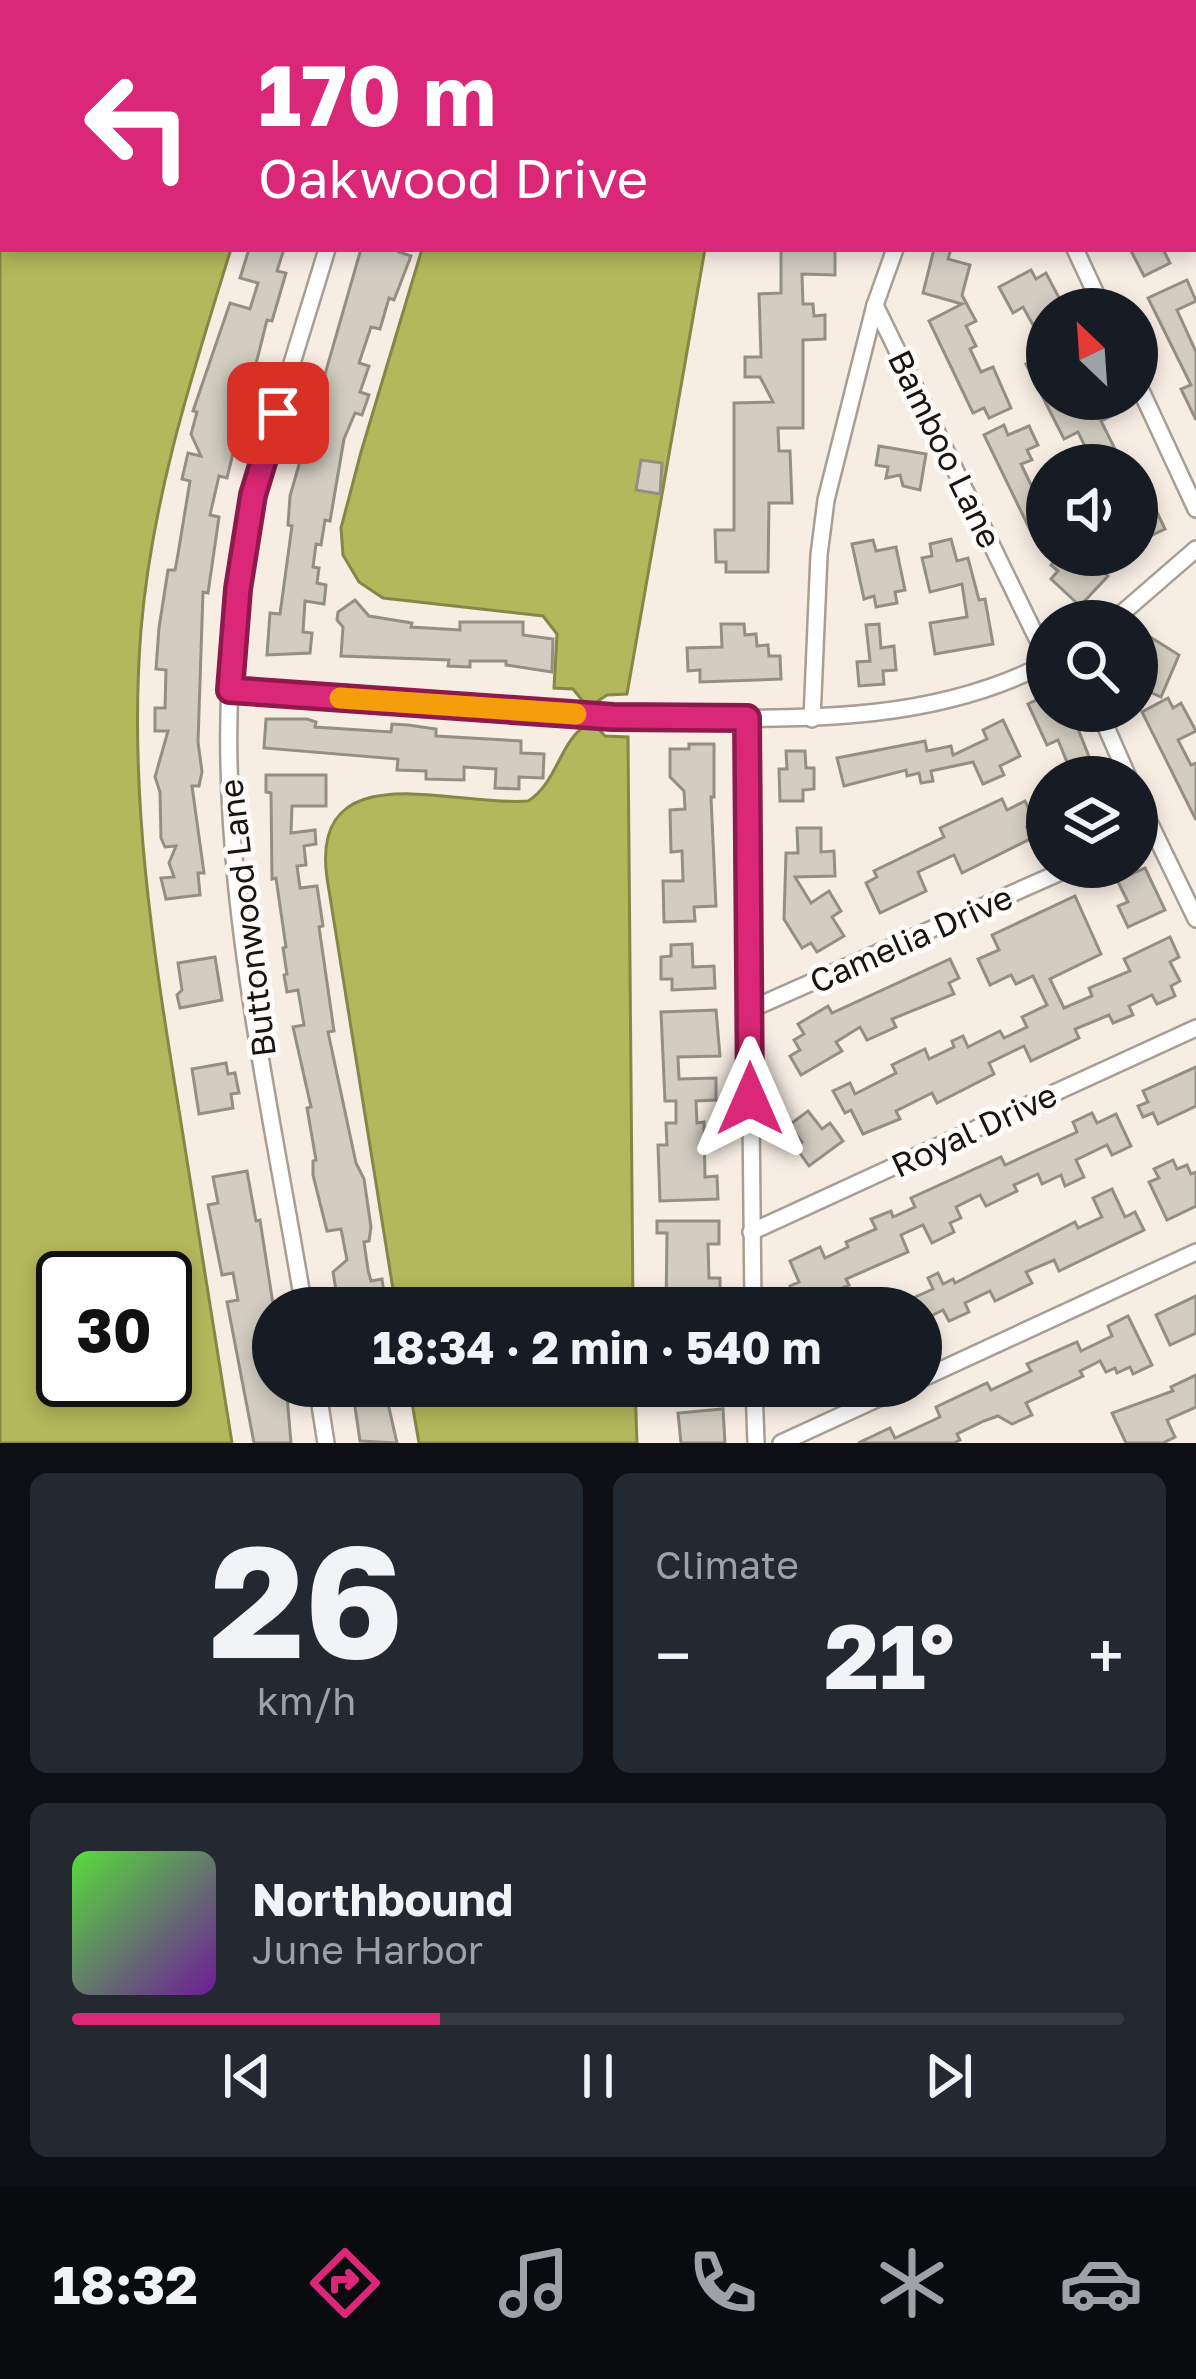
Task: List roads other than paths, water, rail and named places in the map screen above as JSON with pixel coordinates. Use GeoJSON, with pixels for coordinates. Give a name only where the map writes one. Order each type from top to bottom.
{"type":"FeatureCollection","features":[{"type":"Feature","properties":{"kind":"street","name":"Buttonwood Lane"},"geometry":{"type":"LineString","coordinates":[[301,1287],[232,856],[230,690],[238,589],[253,495],[326,252]]}},
{"type":"Feature","properties":{"kind":"street"},"geometry":{"type":"LineString","coordinates":[[812,718],[826,500],[875,304],[894,252]]}},
{"type":"Feature","properties":{"kind":"street"},"geometry":{"type":"LineString","coordinates":[[1076,252],[1093,288]]}},
{"type":"Feature","properties":{"kind":"street","name":"Bamboo Lane"},"geometry":{"type":"LineString","coordinates":[[875,304],[1026,617]]}},
{"type":"Feature","properties":{"kind":"street"},"geometry":{"type":"LineString","coordinates":[[1155,420],[1196,509]]}},
{"type":"Feature","properties":{"kind":"street"},"geometry":{"type":"LineString","coordinates":[[1138,600],[1196,549]]}},
{"type":"Feature","properties":{"kind":"street"},"geometry":{"type":"LineString","coordinates":[[230,690],[613,717],[812,718],[901,710],[963,697],[1026,673]]}},
{"type":"Feature","properties":{"kind":"street"},"geometry":{"type":"LineString","coordinates":[[747,718],[752,1287]]}},
{"type":"Feature","properties":{"kind":"street"},"geometry":{"type":"LineString","coordinates":[[1158,856],[1196,919]]}},
{"type":"Feature","properties":{"kind":"street","name":"Camelia Drive"},"geometry":{"type":"LineString","coordinates":[[749,1010],[1026,887]]}},
{"type":"Feature","properties":{"kind":"street","name":"Royal Drive"},"geometry":{"type":"LineString","coordinates":[[751,1232],[1196,1028]]}},
{"type":"Feature","properties":{"kind":"street"},"geometry":{"type":"LineString","coordinates":[[942,1368],[1196,1252]]}},
{"type":"Feature","properties":{"kind":"street"},"geometry":{"type":"LineString","coordinates":[[320,1407],[326,1443]]}},
{"type":"Feature","properties":{"kind":"street"},"geometry":{"type":"LineString","coordinates":[[755,1407],[756,1443]]}},
{"type":"Feature","properties":{"kind":"street"},"geometry":{"type":"LineString","coordinates":[[781,1443],[859,1407]]}}]}
